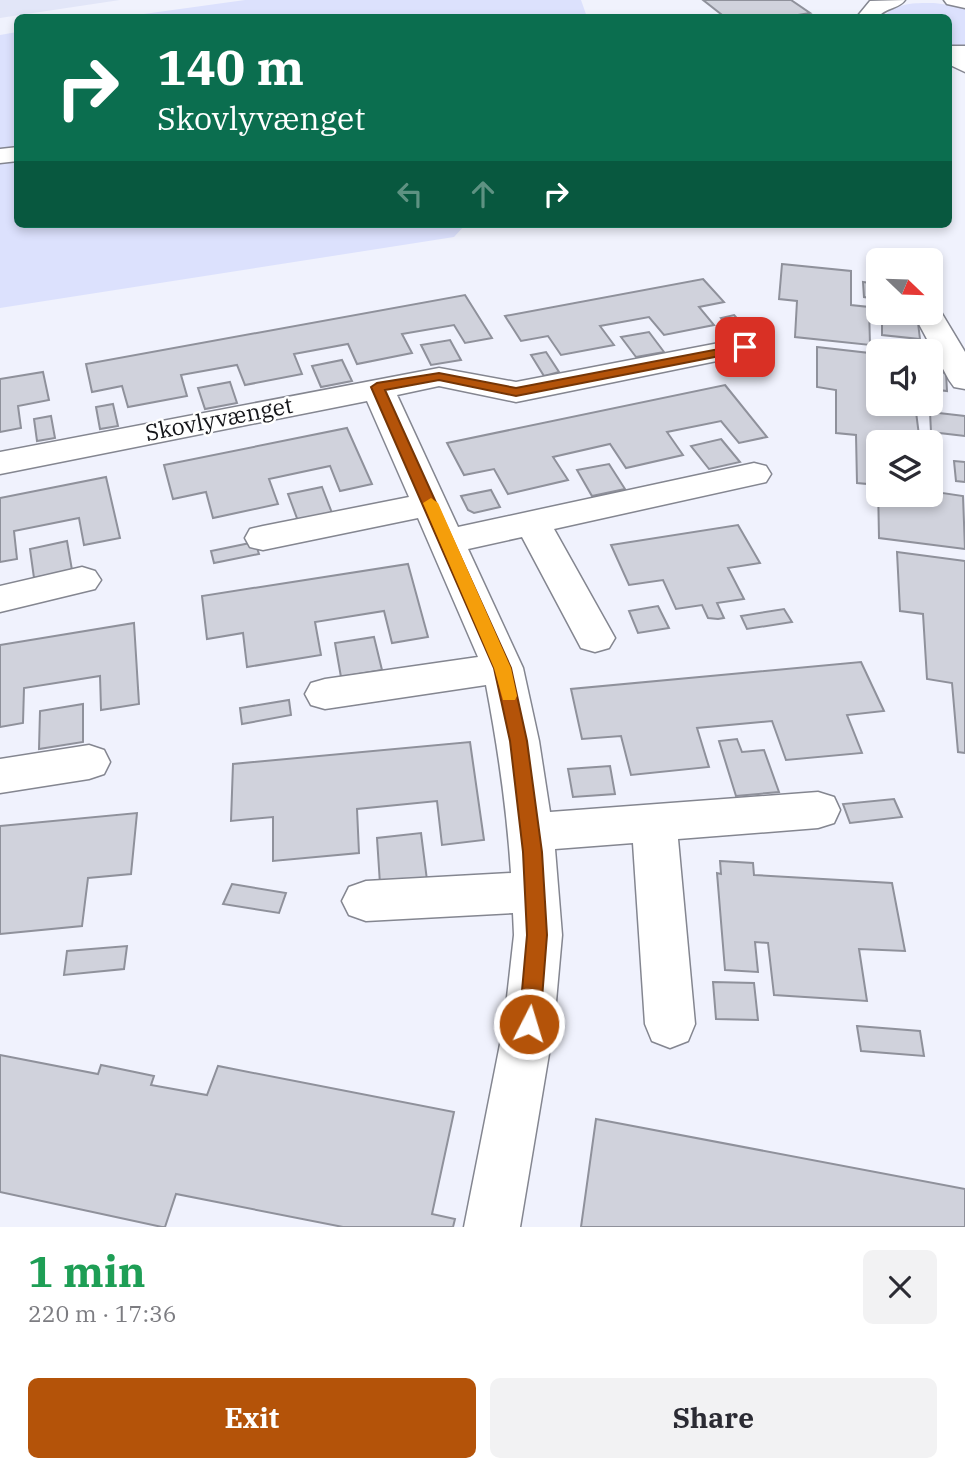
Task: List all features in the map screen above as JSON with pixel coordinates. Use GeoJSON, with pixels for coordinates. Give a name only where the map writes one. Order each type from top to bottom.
{"type":"FeatureCollection","features":[{"type":"Feature","properties":{"kind":"street"},"geometry":{"type":"LineString","coordinates":[[869,14],[877,5],[891,0]]}},
{"type":"Feature","properties":{"kind":"street"},"geometry":{"type":"LineString","coordinates":[[954,0],[965,2]]}},
{"type":"Feature","properties":{"kind":"street"},"geometry":{"type":"LineString","coordinates":[[935,326],[965,380]]}},
{"type":"Feature","properties":{"kind":"street","name":"Skovlyvænget"},"geometry":{"type":"LineString","coordinates":[[0,463],[377,387],[439,377],[516,392],[745,347]]}},
{"type":"Feature","properties":{"kind":"street"},"geometry":{"type":"LineString","coordinates":[[377,387],[503,668],[519,741],[531,832],[537,935],[529,1024],[492,1227]]}},
{"type":"Feature","properties":{"kind":"street"},"geometry":{"type":"LineString","coordinates":[[263,538],[439,522],[533,522],[754,474]]}},
{"type":"Feature","properties":{"kind":"street"},"geometry":{"type":"LineString","coordinates":[[533,522],[595,638]]}},
{"type":"Feature","properties":{"kind":"street"},"geometry":{"type":"LineString","coordinates":[[0,599],[82,580]]}},
{"type":"Feature","properties":{"kind":"street"},"geometry":{"type":"LineString","coordinates":[[325,694],[503,668]]}},
{"type":"Feature","properties":{"kind":"street"},"geometry":{"type":"LineString","coordinates":[[0,776],[89,762]]}},
{"type":"Feature","properties":{"kind":"street"},"geometry":{"type":"LineString","coordinates":[[531,832],[818,810]]}},
{"type":"Feature","properties":{"kind":"street"},"geometry":{"type":"LineString","coordinates":[[654,822],[670,1024]]}},
{"type":"Feature","properties":{"kind":"street"},"geometry":{"type":"LineString","coordinates":[[366,901],[535,892]]}},
{"type":"Feature","properties":{"kind":"shaded area"},"geometry":{"type":"Polygon","coordinates":[[[0,0],[120,0],[14,14],[0,18],[0,0]]]}},
{"type":"Feature","properties":{"kind":"shaded area"},"geometry":{"type":"Polygon","coordinates":[[[245,0],[581,0],[586,14],[144,14],[245,0]]]}},
{"type":"Feature","properties":{"kind":"shaded area"},"geometry":{"type":"Polygon","coordinates":[[[934,3],[965,7],[965,47],[952,47],[952,14],[887,14],[899,6],[934,3]]]}},
{"type":"Feature","properties":{"kind":"shaded area"},"geometry":{"type":"Polygon","coordinates":[[[14,33],[14,228],[462,228],[454,237],[0,308],[0,35],[14,33]]]}},
{"type":"Feature","properties":{"kind":"building"},"geometry":{"type":"Polygon","coordinates":[[[703,0],[791,0],[810,13],[804,14],[721,14],[703,0]]]}},
{"type":"Feature","properties":{"kind":"building"},"geometry":{"type":"Polygon","coordinates":[[[782,264],[851,271],[851,305],[866,307],[866,326],[870,326],[870,339],[866,339],[866,345],[795,337],[797,301],[779,299],[782,264]]]}},
{"type":"Feature","properties":{"kind":"building"},"geometry":{"type":"Polygon","coordinates":[[[703,279],[724,302],[699,307],[714,325],[664,335],[649,317],[600,326],[614,345],[561,355],[548,336],[521,341],[505,316],[703,279]]]}},
{"type":"Feature","properties":{"kind":"building"},"geometry":{"type":"Polygon","coordinates":[[[863,282],[866,282],[864,297],[863,282]]]}},
{"type":"Feature","properties":{"kind":"building"},"geometry":{"type":"Polygon","coordinates":[[[465,295],[492,338],[465,343],[454,325],[402,334],[412,353],[357,364],[348,344],[294,354],[302,374],[245,385],[237,365],[181,375],[187,396],[128,407],[122,386],[92,392],[86,364],[465,295]]]}},
{"type":"Feature","properties":{"kind":"building"},"geometry":{"type":"Polygon","coordinates":[[[734,315],[751,334],[737,337],[721,318],[734,315]]]}},
{"type":"Feature","properties":{"kind":"building"},"geometry":{"type":"Polygon","coordinates":[[[882,326],[918,326],[920,339],[882,335],[882,326]]]}},
{"type":"Feature","properties":{"kind":"building"},"geometry":{"type":"Polygon","coordinates":[[[649,332],[664,352],[636,357],[621,337],[649,332]]]}},
{"type":"Feature","properties":{"kind":"building"},"geometry":{"type":"Polygon","coordinates":[[[450,340],[461,360],[431,365],[421,345],[450,340]]]}},
{"type":"Feature","properties":{"kind":"building"},"geometry":{"type":"Polygon","coordinates":[[[817,347],[866,353],[866,416],[917,416],[918,430],[866,430],[866,484],[857,483],[856,435],[836,433],[836,390],[817,387],[817,347]]]}},
{"type":"Feature","properties":{"kind":"building"},"geometry":{"type":"Polygon","coordinates":[[[546,352],[559,372],[544,376],[531,355],[546,352]]]}},
{"type":"Feature","properties":{"kind":"building"},"geometry":{"type":"Polygon","coordinates":[[[342,360],[352,381],[321,387],[312,366],[342,360]]]}},
{"type":"Feature","properties":{"kind":"building"},"geometry":{"type":"Polygon","coordinates":[[[43,372],[49,400],[18,406],[21,428],[0,432],[0,379],[43,372]]]}},
{"type":"Feature","properties":{"kind":"building"},"geometry":{"type":"Polygon","coordinates":[[[943,373],[946,373],[947,391],[943,390],[943,373]]]}},
{"type":"Feature","properties":{"kind":"building"},"geometry":{"type":"Polygon","coordinates":[[[230,382],[237,403],[205,409],[198,388],[230,382]]]}},
{"type":"Feature","properties":{"kind":"building"},"geometry":{"type":"Polygon","coordinates":[[[725,385],[767,437],[739,443],[721,421],[667,432],[683,455],[626,468],[610,444],[553,457],[568,480],[508,494],[494,469],[464,475],[447,443],[725,385]]]}},
{"type":"Feature","properties":{"kind":"building"},"geometry":{"type":"Polygon","coordinates":[[[113,404],[118,426],[100,429],[96,407],[113,404]]]}},
{"type":"Feature","properties":{"kind":"building"},"geometry":{"type":"Polygon","coordinates":[[[943,413],[965,416],[965,436],[931,430],[930,416],[943,416],[943,413]]]}},
{"type":"Feature","properties":{"kind":"building"},"geometry":{"type":"Polygon","coordinates":[[[51,416],[55,438],[37,441],[34,419],[51,416]]]}},
{"type":"Feature","properties":{"kind":"building"},"geometry":{"type":"Polygon","coordinates":[[[347,428],[372,484],[340,491],[330,466],[269,479],[278,504],[213,518],[206,492],[173,499],[164,465],[347,428]]]}},
{"type":"Feature","properties":{"kind":"building"},"geometry":{"type":"Polygon","coordinates":[[[721,439],[740,462],[709,469],[691,446],[721,439]]]}},
{"type":"Feature","properties":{"kind":"building"},"geometry":{"type":"Polygon","coordinates":[[[954,461],[965,462],[965,482],[956,481],[954,461]]]}},
{"type":"Feature","properties":{"kind":"building"},"geometry":{"type":"Polygon","coordinates":[[[609,464],[625,489],[592,496],[577,470],[609,464]]]}},
{"type":"Feature","properties":{"kind":"building"},"geometry":{"type":"Polygon","coordinates":[[[106,477],[120,538],[84,545],[79,518],[14,531],[17,559],[0,562],[0,498],[106,477]]]}},
{"type":"Feature","properties":{"kind":"building"},"geometry":{"type":"Polygon","coordinates":[[[322,487],[332,513],[298,521],[288,494],[322,487]]]}},
{"type":"Feature","properties":{"kind":"building"},"geometry":{"type":"Polygon","coordinates":[[[491,490],[500,507],[474,513],[468,510],[461,496],[491,490]]]}},
{"type":"Feature","properties":{"kind":"building"},"geometry":{"type":"Polygon","coordinates":[[[943,493],[963,496],[965,549],[879,538],[878,507],[943,507],[943,493]]]}},
{"type":"Feature","properties":{"kind":"building"},"geometry":{"type":"Polygon","coordinates":[[[738,525],[760,563],[728,568],[744,599],[717,603],[724,618],[718,619],[708,618],[702,605],[676,609],[663,580],[629,585],[611,545],[738,525]]]}},
{"type":"Feature","properties":{"kind":"building"},"geometry":{"type":"Polygon","coordinates":[[[67,541],[72,570],[34,578],[30,549],[67,541]]]}},
{"type":"Feature","properties":{"kind":"building"},"geometry":{"type":"Polygon","coordinates":[[[255,542],[259,554],[214,563],[211,551],[255,542]]]}},
{"type":"Feature","properties":{"kind":"building"},"geometry":{"type":"Polygon","coordinates":[[[897,552],[965,561],[965,753],[958,752],[952,683],[927,679],[923,614],[900,611],[897,552]]]}},
{"type":"Feature","properties":{"kind":"building"},"geometry":{"type":"Polygon","coordinates":[[[408,564],[428,637],[392,643],[384,611],[315,622],[321,655],[247,667],[243,633],[207,639],[202,596],[408,564]]]}},
{"type":"Feature","properties":{"kind":"building"},"geometry":{"type":"Polygon","coordinates":[[[658,606],[669,628],[638,633],[629,611],[658,606]]]}},
{"type":"Feature","properties":{"kind":"building"},"geometry":{"type":"Polygon","coordinates":[[[784,609],[792,622],[747,629],[741,616],[784,609]]]}},
{"type":"Feature","properties":{"kind":"building"},"geometry":{"type":"Polygon","coordinates":[[[134,623],[139,704],[101,710],[100,676],[24,688],[23,723],[0,727],[0,645],[134,623]]]}},
{"type":"Feature","properties":{"kind":"building"},"geometry":{"type":"Polygon","coordinates":[[[374,637],[382,670],[341,677],[335,643],[374,637]]]}},
{"type":"Feature","properties":{"kind":"building"},"geometry":{"type":"Polygon","coordinates":[[[861,662],[884,711],[847,715],[862,753],[786,760],[772,721],[697,728],[709,767],[631,775],[621,736],[582,739],[571,689],[861,662]]]}},
{"type":"Feature","properties":{"kind":"building"},"geometry":{"type":"Polygon","coordinates":[[[289,700],[291,715],[242,724],[240,708],[289,700]]]}},
{"type":"Feature","properties":{"kind":"building"},"geometry":{"type":"Polygon","coordinates":[[[83,704],[83,742],[39,749],[40,711],[83,704]]]}},
{"type":"Feature","properties":{"kind":"building"},"geometry":{"type":"Polygon","coordinates":[[[737,739],[742,752],[764,750],[779,792],[736,796],[719,741],[737,739]]]}},
{"type":"Feature","properties":{"kind":"building"},"geometry":{"type":"Polygon","coordinates":[[[470,742],[484,840],[442,845],[437,801],[357,809],[359,853],[273,861],[273,817],[231,821],[233,764],[470,742]]]}},
{"type":"Feature","properties":{"kind":"building"},"geometry":{"type":"Polygon","coordinates":[[[610,766],[615,794],[573,797],[568,769],[610,766]]]}},
{"type":"Feature","properties":{"kind":"building"},"geometry":{"type":"Polygon","coordinates":[[[894,799],[902,817],[850,823],[843,804],[894,799]]]}},
{"type":"Feature","properties":{"kind":"building"},"geometry":{"type":"Polygon","coordinates":[[[137,813],[131,874],[88,878],[82,926],[0,934],[0,826],[137,813]]]}},
{"type":"Feature","properties":{"kind":"building"},"geometry":{"type":"Polygon","coordinates":[[[421,833],[427,880],[380,884],[377,838],[421,833]]]}},
{"type":"Feature","properties":{"kind":"building"},"geometry":{"type":"Polygon","coordinates":[[[720,861],[753,863],[754,875],[892,883],[905,951],[859,949],[867,1001],[774,995],[768,943],[755,942],[758,972],[725,970],[717,873],[721,874],[720,861]]]}},
{"type":"Feature","properties":{"kind":"building"},"geometry":{"type":"Polygon","coordinates":[[[232,884],[286,893],[279,913],[223,904],[232,884]]]}},
{"type":"Feature","properties":{"kind":"building"},"geometry":{"type":"Polygon","coordinates":[[[127,946],[124,969],[64,975],[67,951],[127,946]]]}},
{"type":"Feature","properties":{"kind":"building"},"geometry":{"type":"Polygon","coordinates":[[[713,982],[754,983],[758,1020],[716,1019],[713,982]]]}},
{"type":"Feature","properties":{"kind":"building"},"geometry":{"type":"Polygon","coordinates":[[[857,1026],[920,1031],[924,1056],[861,1051],[857,1026]]]}},
{"type":"Feature","properties":{"kind":"building"},"geometry":{"type":"Polygon","coordinates":[[[0,1055],[98,1074],[101,1065],[154,1076],[151,1085],[207,1095],[218,1066],[454,1112],[432,1214],[455,1219],[453,1227],[343,1227],[176,1194],[165,1227],[162,1227],[0,1192],[0,1055]]]}},
{"type":"Feature","properties":{"kind":"building"},"geometry":{"type":"Polygon","coordinates":[[[596,1119],[965,1189],[965,1227],[581,1227],[596,1119]]]}},
{"type":"Feature","properties":{"kind":"slow traffic"},"geometry":{"type":"LineString","coordinates":[[431,503],[503,668],[509,696]]}},
{"type":"Feature","properties":{"kind":"route"},"geometry":{"type":"LineString","coordinates":[[529,1024],[537,935],[531,832],[519,741],[503,668],[377,387],[439,377],[516,392],[745,347]]}}]}
